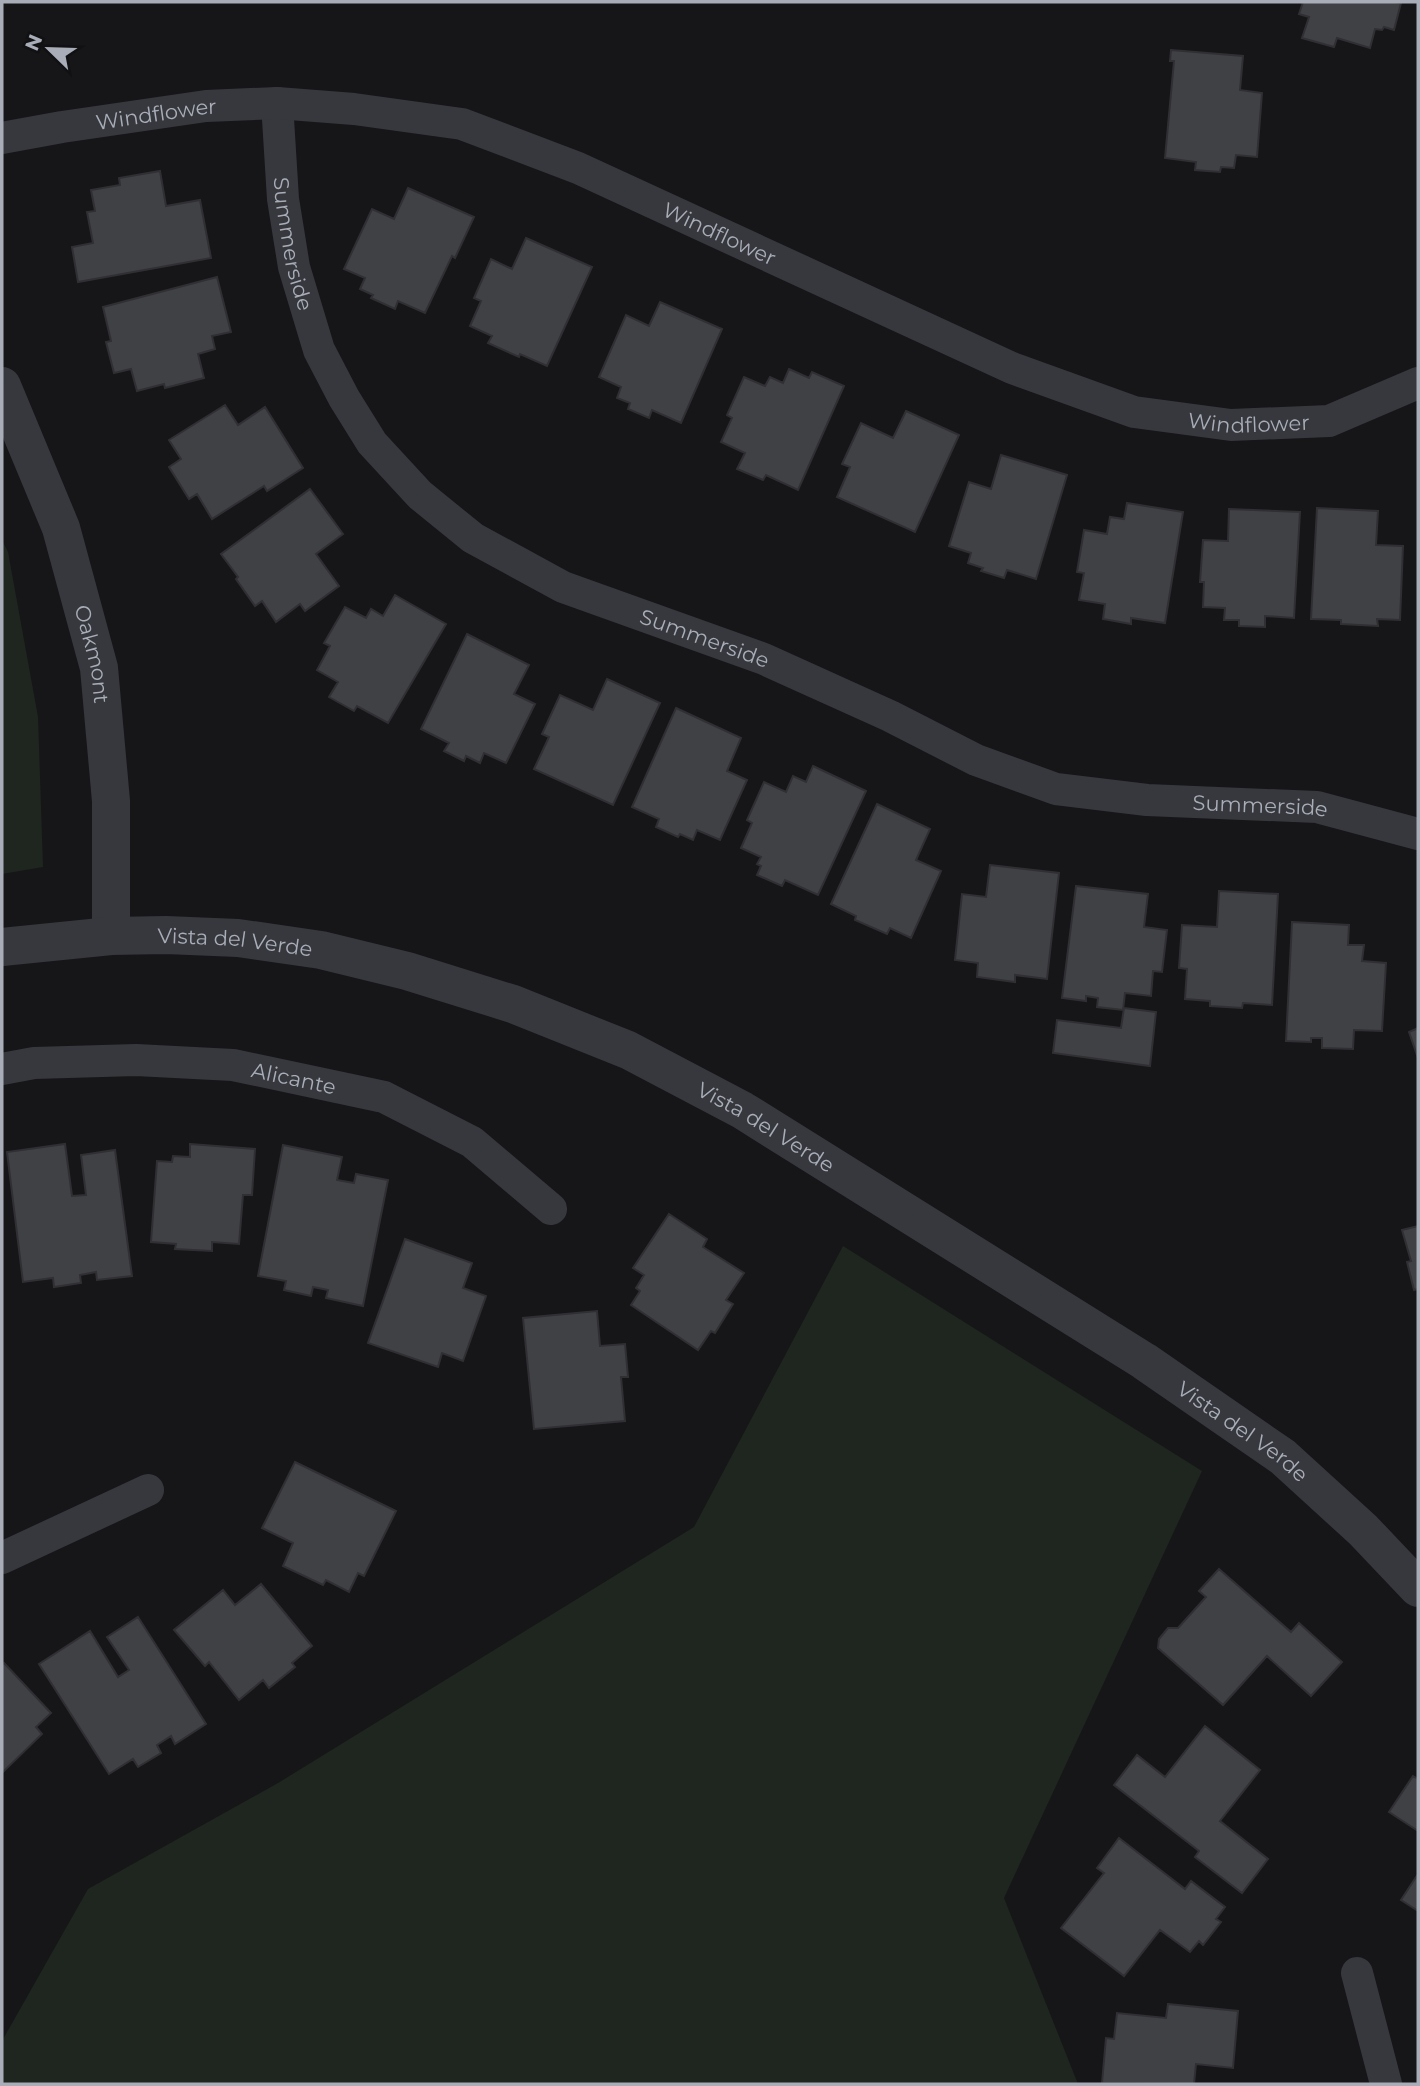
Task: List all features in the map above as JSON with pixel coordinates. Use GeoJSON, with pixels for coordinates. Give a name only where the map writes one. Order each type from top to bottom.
{"type":"FeatureCollection","features":[{"type":"Feature","properties":{"kind":"street","name":"Windflower"},"geometry":{"type":"LineString","coordinates":[[2,138],[206,106],[276,103],[354,109],[462,124],[578,168],[1012,368],[1134,412],[1231,425],[1329,421],[1418,383]]}},
{"type":"Feature","properties":{"kind":"street","name":"Summerside"},"geometry":{"type":"LineString","coordinates":[[276,103],[283,199],[294,267],[319,350],[372,443],[420,495],[473,538],[563,587],[764,659],[890,716],[976,760],[1056,789],[1147,800],[1317,807],[1418,834]]}},
{"type":"Feature","properties":{"kind":"street","name":"Oakmont"},"geometry":{"type":"LineString","coordinates":[[2,386],[61,528],[99,668],[111,801],[111,936]]}},
{"type":"Feature","properties":{"kind":"street","name":"Vista del Verde"},"geometry":{"type":"LineString","coordinates":[[2,947],[111,936],[166,935],[238,938],[321,950],[407,971],[513,1004],[628,1050],[742,1110],[1144,1361],[1283,1457],[1363,1530],[1418,1588]]}},
{"type":"Feature","properties":{"kind":"street","name":"Alicante"},"geometry":{"type":"LineString","coordinates":[[2,1069],[34,1063],[136,1060],[233,1065],[384,1097],[471,1142],[551,1209]]}},
{"type":"Feature","properties":{"kind":"street"},"geometry":{"type":"LineString","coordinates":[[2,1558],[148,1490]]}},
{"type":"Feature","properties":{"kind":"street"},"geometry":{"type":"LineString","coordinates":[[1357,1973],[1386,2084]]}},
{"type":"Feature","properties":{"kind":"shaded area"},"geometry":{"type":"Polygon","coordinates":[[[2,540],[8,552],[38,717],[43,867],[2,874],[2,540]]]}},
{"type":"Feature","properties":{"kind":"shaded area"},"geometry":{"type":"Polygon","coordinates":[[[843,1246],[1202,1471],[1004,1898],[1078,2084],[2,2084],[2,2041],[88,1889],[278,1783],[694,1527],[843,1246]]]}},
{"type":"Feature","properties":{"kind":"building"},"geometry":{"type":"Polygon","coordinates":[[[1303,2],[1401,3],[1394,30],[1384,27],[1382,30],[1375,29],[1370,48],[1337,38],[1334,47],[1302,38],[1309,17],[1299,14],[1303,2]]]}},
{"type":"Feature","properties":{"kind":"building"},"geometry":{"type":"Polygon","coordinates":[[[1171,50],[1243,56],[1240,90],[1262,93],[1257,157],[1236,155],[1234,168],[1221,167],[1220,172],[1195,170],[1196,162],[1165,158],[1174,61],[1170,61],[1171,50]]]}},
{"type":"Feature","properties":{"kind":"building"},"geometry":{"type":"Polygon","coordinates":[[[160,171],[166,206],[200,200],[211,258],[78,282],[72,247],[93,243],[87,212],[95,211],[91,190],[120,185],[119,178],[160,171]]]}},
{"type":"Feature","properties":{"kind":"building"},"geometry":{"type":"Polygon","coordinates":[[[408,188],[474,217],[425,313],[398,301],[395,309],[371,298],[373,295],[360,289],[365,278],[344,269],[372,209],[394,219],[408,188]]]}},
{"type":"Feature","properties":{"kind":"building"},"geometry":{"type":"Polygon","coordinates":[[[526,238],[592,267],[547,366],[488,343],[492,336],[470,326],[481,301],[474,298],[491,259],[512,269],[526,238]]]}},
{"type":"Feature","properties":{"kind":"building"},"geometry":{"type":"Polygon","coordinates":[[[217,277],[231,332],[212,336],[215,349],[198,354],[204,378],[165,388],[164,384],[137,391],[131,369],[114,373],[106,342],[111,341],[103,307],[217,277]]]}},
{"type":"Feature","properties":{"kind":"building"},"geometry":{"type":"Polygon","coordinates":[[[660,302],[722,329],[681,423],[652,410],[649,418],[628,409],[630,403],[617,398],[621,387],[599,377],[626,315],[649,326],[660,302]]]}},
{"type":"Feature","properties":{"kind":"building"},"geometry":{"type":"Polygon","coordinates":[[[789,369],[809,378],[812,372],[844,386],[798,490],[766,475],[763,480],[737,469],[745,453],[721,442],[732,418],[727,415],[744,377],[765,386],[770,377],[783,383],[789,369]]]}},
{"type":"Feature","properties":{"kind":"building"},"geometry":{"type":"Polygon","coordinates":[[[225,405],[238,425],[265,407],[303,468],[267,491],[264,486],[212,519],[197,494],[189,499],[169,467],[181,459],[169,440],[225,405]]]}},
{"type":"Feature","properties":{"kind":"building"},"geometry":{"type":"Polygon","coordinates":[[[906,411],[959,435],[915,532],[837,497],[850,467],[842,464],[861,423],[893,438],[906,411]]]}},
{"type":"Feature","properties":{"kind":"building"},"geometry":{"type":"Polygon","coordinates":[[[1001,455],[1067,475],[1036,579],[1007,570],[1004,578],[981,571],[983,568],[968,563],[971,553],[949,546],[969,482],[991,489],[1001,455]]]}},
{"type":"Feature","properties":{"kind":"building"},"geometry":{"type":"Polygon","coordinates":[[[310,489],[343,534],[316,554],[339,586],[305,611],[300,604],[276,622],[262,601],[255,606],[221,554],[310,489]]]}},
{"type":"Feature","properties":{"kind":"building"},"geometry":{"type":"Polygon","coordinates":[[[1127,503],[1183,512],[1165,623],[1131,618],[1131,624],[1103,619],[1105,604],[1079,600],[1084,573],[1077,572],[1084,530],[1107,534],[1110,517],[1124,519],[1127,503]]]}},
{"type":"Feature","properties":{"kind":"building"},"geometry":{"type":"Polygon","coordinates":[[[1317,508],[1378,511],[1376,545],[1403,546],[1400,620],[1377,619],[1378,626],[1341,624],[1341,620],[1311,619],[1317,508]]]}},
{"type":"Feature","properties":{"kind":"building"},"geometry":{"type":"Polygon","coordinates":[[[1229,509],[1300,512],[1294,618],[1265,616],[1265,627],[1239,626],[1239,620],[1224,620],[1225,608],[1203,607],[1204,582],[1200,582],[1203,540],[1228,541],[1229,509]]]}},
{"type":"Feature","properties":{"kind":"building"},"geometry":{"type":"Polygon","coordinates":[[[395,595],[446,624],[388,723],[357,706],[354,711],[329,697],[338,682],[317,670],[330,646],[324,643],[345,607],[366,618],[371,609],[383,616],[395,595]]]}},
{"type":"Feature","properties":{"kind":"building"},"geometry":{"type":"Polygon","coordinates":[[[467,634],[529,665],[514,694],[535,704],[506,763],[484,753],[480,763],[466,756],[464,761],[444,751],[449,743],[421,729],[467,634]]]}},
{"type":"Feature","properties":{"kind":"building"},"geometry":{"type":"Polygon","coordinates":[[[607,679],[660,703],[613,805],[534,769],[549,737],[542,734],[560,695],[593,710],[607,679]]]}},
{"type":"Feature","properties":{"kind":"building"},"geometry":{"type":"Polygon","coordinates":[[[676,708],[741,738],[727,771],[747,780],[720,840],[697,830],[693,840],[680,834],[678,837],[656,827],[659,819],[632,807],[676,708]]]}},
{"type":"Feature","properties":{"kind":"building"},"geometry":{"type":"Polygon","coordinates":[[[813,766],[866,791],[818,895],[785,880],[782,886],[757,875],[761,866],[757,864],[761,857],[741,848],[752,823],[747,820],[764,782],[786,792],[793,776],[806,782],[813,766]]]}},
{"type":"Feature","properties":{"kind":"building"},"geometry":{"type":"Polygon","coordinates":[[[877,804],[930,829],[916,860],[941,871],[911,938],[890,928],[887,934],[855,920],[856,916],[831,904],[877,804]]]}},
{"type":"Feature","properties":{"kind":"building"},"geometry":{"type":"Polygon","coordinates":[[[990,865],[1059,873],[1047,979],[1015,975],[1015,982],[977,977],[978,963],[955,960],[962,894],[986,897],[990,865]]]}},
{"type":"Feature","properties":{"kind":"building"},"geometry":{"type":"Polygon","coordinates":[[[1076,886],[1148,894],[1144,927],[1167,930],[1162,972],[1153,971],[1151,996],[1125,993],[1123,1010],[1097,1007],[1098,998],[1086,996],[1086,1001],[1062,998],[1076,886]]]}},
{"type":"Feature","properties":{"kind":"building"},"geometry":{"type":"Polygon","coordinates":[[[1219,891],[1278,894],[1272,1005],[1243,1003],[1242,1008],[1210,1006],[1210,1001],[1185,999],[1187,969],[1179,968],[1182,925],[1217,927],[1219,891]]]}},
{"type":"Feature","properties":{"kind":"building"},"geometry":{"type":"Polygon","coordinates":[[[1292,922],[1349,925],[1348,945],[1364,945],[1362,961],[1386,963],[1382,1031],[1354,1030],[1353,1049],[1322,1048],[1322,1038],[1311,1038],[1311,1042],[1286,1041],[1292,922]]]}},
{"type":"Feature","properties":{"kind":"building"},"geometry":{"type":"Polygon","coordinates":[[[1124,1008],[1156,1012],[1150,1066],[1053,1053],[1057,1020],[1121,1028],[1124,1008]]]}},
{"type":"Feature","properties":{"kind":"building"},"geometry":{"type":"Polygon","coordinates":[[[1418,1028],[1418,1058],[1409,1032],[1418,1028]]]}},
{"type":"Feature","properties":{"kind":"building"},"geometry":{"type":"Polygon","coordinates":[[[65,1144],[72,1196],[86,1195],[81,1155],[115,1150],[132,1276],[97,1280],[96,1272],[80,1275],[81,1283],[54,1287],[53,1278],[23,1282],[7,1152],[65,1144]]]}},
{"type":"Feature","properties":{"kind":"building"},"geometry":{"type":"Polygon","coordinates":[[[190,1144],[255,1149],[252,1195],[243,1195],[239,1244],[212,1242],[212,1251],[175,1249],[176,1244],[151,1242],[157,1161],[172,1162],[173,1156],[190,1157],[190,1144]]]}},
{"type":"Feature","properties":{"kind":"building"},"geometry":{"type":"Polygon","coordinates":[[[283,1145],[342,1157],[337,1180],[354,1183],[356,1174],[388,1180],[363,1306],[326,1298],[328,1290],[313,1287],[311,1296],[284,1290],[286,1281],[258,1276],[283,1145]]]}},
{"type":"Feature","properties":{"kind":"building"},"geometry":{"type":"Polygon","coordinates":[[[669,1214],[707,1239],[703,1247],[744,1273],[726,1300],[733,1304],[715,1333],[711,1331],[698,1350],[631,1305],[640,1291],[636,1288],[644,1275],[633,1268],[669,1214]]]}},
{"type":"Feature","properties":{"kind":"building"},"geometry":{"type":"Polygon","coordinates":[[[1418,1226],[1418,1289],[1414,1290],[1407,1262],[1411,1261],[1402,1230],[1418,1226]]]}},
{"type":"Feature","properties":{"kind":"building"},"geometry":{"type":"Polygon","coordinates":[[[405,1239],[472,1263],[463,1288],[486,1296],[463,1361],[442,1353],[438,1367],[368,1343],[405,1239]]]}},
{"type":"Feature","properties":{"kind":"building"},"geometry":{"type":"Polygon","coordinates":[[[597,1311],[600,1346],[625,1344],[628,1377],[621,1377],[625,1421],[534,1429],[523,1318],[597,1311]]]}},
{"type":"Feature","properties":{"kind":"building"},"geometry":{"type":"Polygon","coordinates":[[[295,1462],[396,1511],[364,1576],[358,1573],[349,1592],[326,1580],[323,1585],[283,1566],[293,1543],[262,1528],[295,1462]]]}},
{"type":"Feature","properties":{"kind":"building"},"geometry":{"type":"Polygon","coordinates":[[[1219,1569],[1291,1632],[1299,1623],[1342,1662],[1311,1696],[1267,1656],[1223,1705],[1158,1648],[1159,1639],[1168,1628],[1178,1628],[1206,1597],[1199,1591],[1219,1569]]]}},
{"type":"Feature","properties":{"kind":"building"},"geometry":{"type":"Polygon","coordinates":[[[261,1584],[312,1646],[292,1663],[295,1667],[269,1688],[263,1680],[239,1700],[209,1662],[205,1666],[174,1630],[223,1590],[235,1605],[261,1584]]]}},
{"type":"Feature","properties":{"kind":"building"},"geometry":{"type":"Polygon","coordinates":[[[138,1617],[206,1724],[175,1744],[171,1736],[157,1745],[161,1753],[138,1767],[133,1759],[109,1774],[39,1664],[90,1631],[118,1677],[129,1670],[107,1637],[138,1617]]]}},
{"type":"Feature","properties":{"kind":"building"},"geometry":{"type":"Polygon","coordinates":[[[4,1663],[51,1713],[36,1727],[42,1734],[2,1773],[2,1665],[4,1663]]]}},
{"type":"Feature","properties":{"kind":"building"},"geometry":{"type":"Polygon","coordinates":[[[1205,1726],[1260,1770],[1220,1821],[1268,1859],[1242,1893],[1195,1857],[1199,1851],[1114,1785],[1137,1755],[1165,1777],[1205,1726]]]}},
{"type":"Feature","properties":{"kind":"building"},"geometry":{"type":"Polygon","coordinates":[[[1413,1776],[1418,1779],[1418,1831],[1389,1812],[1413,1776]]]}},
{"type":"Feature","properties":{"kind":"building"},"geometry":{"type":"Polygon","coordinates":[[[1119,1838],[1185,1889],[1191,1881],[1225,1907],[1216,1919],[1221,1922],[1203,1945],[1199,1941],[1190,1952],[1160,1930],[1124,1976],[1061,1928],[1104,1873],[1097,1868],[1119,1838]]]}},
{"type":"Feature","properties":{"kind":"building"},"geometry":{"type":"Polygon","coordinates":[[[1418,1874],[1418,1911],[1401,1900],[1418,1874]]]}},
{"type":"Feature","properties":{"kind":"building"},"geometry":{"type":"Polygon","coordinates":[[[1168,2004],[1238,2011],[1233,2068],[1196,2064],[1194,2084],[1102,2083],[1106,2038],[1114,2039],[1117,2013],[1166,2018],[1168,2004]]]}}]}
